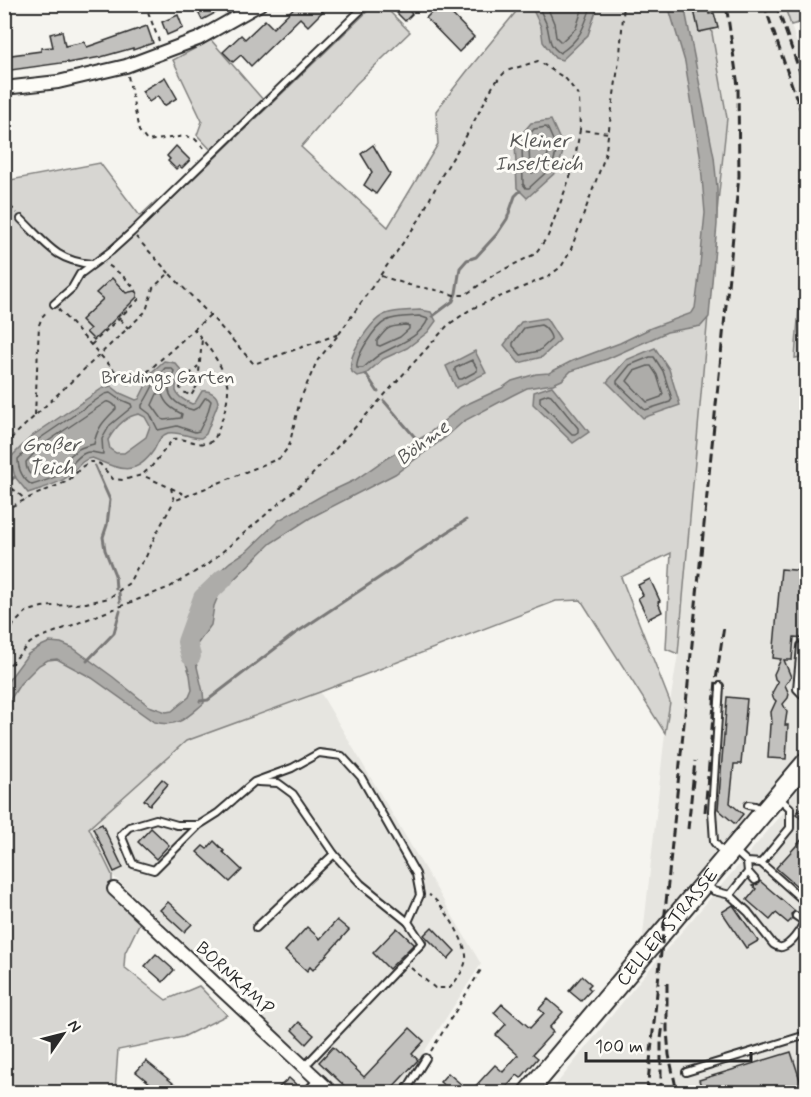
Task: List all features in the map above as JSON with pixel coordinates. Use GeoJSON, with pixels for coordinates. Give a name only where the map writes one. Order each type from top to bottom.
{"type":"FeatureCollection","features":[{"type":"Feature","properties":{"kind":"main road","name":"CELLER STRASSE"},"geometry":{"type":"LineString","coordinates":[[528,1092],[730,852],[756,809],[777,796],[807,762]]}},
{"type":"Feature","properties":{"kind":"street"},"geometry":{"type":"LineString","coordinates":[[4,88],[58,82],[126,66],[198,39],[260,4]]}},
{"type":"Feature","properties":{"kind":"street","name":"BORNKAMP"},"geometry":{"type":"LineString","coordinates":[[114,889],[331,1092]]}},
{"type":"Feature","properties":{"kind":"street"},"geometry":{"type":"LineString","coordinates":[[310,1092],[320,1082]]}},
{"type":"Feature","properties":{"kind":"lane"},"geometry":{"type":"LineString","coordinates":[[54,304],[72,288],[80,274],[132,232],[367,4]]}},
{"type":"Feature","properties":{"kind":"lane"},"geometry":{"type":"LineString","coordinates":[[21,219],[56,254],[75,262],[92,264]]}},
{"type":"Feature","properties":{"kind":"lane"},"geometry":{"type":"LineString","coordinates":[[807,646],[801,646],[797,689],[807,698]]}},
{"type":"Feature","properties":{"kind":"lane"},"geometry":{"type":"LineString","coordinates":[[720,686],[712,811],[714,842],[717,847],[747,862],[761,863],[804,901],[807,898]]}},
{"type":"Feature","properties":{"kind":"lane"},"geometry":{"type":"LineString","coordinates":[[199,825],[177,825],[156,819],[129,827],[121,835],[133,864],[154,870],[199,825],[218,813],[254,782],[292,768],[319,753],[342,756],[361,777],[416,874],[420,895],[408,922]]}},
{"type":"Feature","properties":{"kind":"lane"},"geometry":{"type":"LineString","coordinates":[[254,782],[278,783],[293,794],[334,854],[361,884],[408,922],[422,943],[304,1067]]}},
{"type":"Feature","properties":{"kind":"lane"},"geometry":{"type":"LineString","coordinates":[[761,863],[790,828],[790,808],[777,796]]}},
{"type":"Feature","properties":{"kind":"lane"},"geometry":{"type":"LineString","coordinates":[[256,928],[334,854]]}},
{"type":"Feature","properties":{"kind":"lane"},"geometry":{"type":"LineString","coordinates":[[747,862],[748,872],[755,880]]}},
{"type":"Feature","properties":{"kind":"lane"},"geometry":{"type":"LineString","coordinates":[[730,895],[748,872]]}},
{"type":"Feature","properties":{"kind":"lane"},"geometry":{"type":"LineString","coordinates":[[704,883],[714,891],[730,895],[778,947],[783,947],[801,928],[802,920],[796,916]]}},
{"type":"Feature","properties":{"kind":"lane"},"geometry":{"type":"LineString","coordinates":[[686,1072],[807,1035]]}},
{"type":"Feature","properties":{"kind":"lane"},"geometry":{"type":"LineString","coordinates":[[405,1092],[426,1058]]}},
{"type":"Feature","properties":{"kind":"path"},"geometry":{"type":"LineString","coordinates":[[145,4],[163,53]]}},
{"type":"Feature","properties":{"kind":"path"},"geometry":{"type":"LineString","coordinates":[[4,671],[30,643],[37,639],[170,587],[208,564],[310,477],[448,325],[471,309],[547,277],[561,267],[570,252],[605,156],[620,54],[624,4]]}},
{"type":"Feature","properties":{"kind":"path"},"geometry":{"type":"LineString","coordinates":[[174,501],[280,458],[289,446],[300,400],[317,361],[381,276],[419,220],[494,84],[506,71],[538,62],[566,79],[579,96],[580,130],[573,169],[548,236],[535,254],[495,274],[465,296],[409,285],[381,276]]}},
{"type":"Feature","properties":{"kind":"path"},"geometry":{"type":"LineString","coordinates":[[126,66],[139,131],[147,141],[186,136],[195,139],[211,155]]}},
{"type":"Feature","properties":{"kind":"path"},"geometry":{"type":"LineString","coordinates":[[580,130],[609,133]]}},
{"type":"Feature","properties":{"kind":"path"},"geometry":{"type":"LineString","coordinates":[[4,200],[21,219]]}},
{"type":"Feature","properties":{"kind":"path"},"geometry":{"type":"LineString","coordinates":[[132,232],[254,364],[339,334]]}},
{"type":"Feature","properties":{"kind":"path"},"geometry":{"type":"LineString","coordinates":[[91,345],[139,299],[139,295],[120,274],[99,260]]}},
{"type":"Feature","properties":{"kind":"path"},"geometry":{"type":"LineString","coordinates":[[4,445],[146,311],[153,288],[169,273]]}},
{"type":"Feature","properties":{"kind":"path"},"geometry":{"type":"LineString","coordinates":[[35,415],[39,325],[42,317],[54,304],[125,382],[131,385],[210,315]]}},
{"type":"Feature","properties":{"kind":"path"},"geometry":{"type":"LineString","coordinates":[[119,318],[128,328]]}},
{"type":"Feature","properties":{"kind":"path"},"geometry":{"type":"LineString","coordinates":[[5,510],[68,481],[90,462],[100,464],[113,479],[118,480],[142,474],[152,466],[173,439],[178,438],[202,444],[214,440],[228,390],[225,376],[194,329]]}},
{"type":"Feature","properties":{"kind":"path"},"geometry":{"type":"LineString","coordinates":[[199,364],[183,381],[180,388],[191,396],[198,384],[202,339]]}},
{"type":"Feature","properties":{"kind":"path"},"geometry":{"type":"LineString","coordinates":[[4,472],[13,489],[27,500]]}},
{"type":"Feature","properties":{"kind":"path"},"geometry":{"type":"LineString","coordinates":[[142,474],[188,496]]}},
{"type":"Feature","properties":{"kind":"path"},"geometry":{"type":"LineString","coordinates":[[4,644],[14,624],[26,612],[42,607],[86,603],[109,598],[129,583],[145,559],[174,501],[171,488]]}},
{"type":"Feature","properties":{"kind":"path"},"geometry":{"type":"LineString","coordinates":[[5,510],[13,489]]}},
{"type":"Feature","properties":{"kind":"path"},"geometry":{"type":"LineString","coordinates":[[404,962],[435,988],[450,988],[461,973],[466,957],[461,938],[435,898],[428,894],[420,895]]}},
{"type":"Feature","properties":{"kind":"path"},"geometry":{"type":"LineString","coordinates":[[426,1058],[482,968]]}},
{"type":"Feature","properties":{"kind":"shaded area"},"geometry":{"type":"Polygon","coordinates":[[[707,5],[784,5],[806,70],[806,216],[795,357],[806,356],[806,747],[684,890],[683,895],[642,944],[665,733],[678,654],[727,118],[707,5]]]}},
{"type":"Feature","properties":{"kind":"shaded area"},"geometry":{"type":"Polygon","coordinates":[[[320,692],[481,964],[398,1092],[342,1092],[112,875],[88,828],[186,741],[320,692]]]}},
{"type":"Feature","properties":{"kind":"shaded area"},"geometry":{"type":"Polygon","coordinates":[[[806,780],[806,1092],[550,1092],[642,978],[784,812],[792,797],[806,780]]]}},
{"type":"Feature","properties":{"kind":"green space","name":"Breidings Garten"},"geometry":{"type":"Polygon","coordinates":[[[374,5],[383,5],[410,32],[356,84],[301,147],[388,227],[438,144],[436,111],[519,5],[707,5],[727,118],[678,654],[666,649],[671,553],[621,577],[670,702],[665,733],[581,600],[556,601],[186,741],[89,828],[112,875],[112,890],[140,922],[125,953],[124,967],[166,1000],[199,986],[227,1015],[183,1037],[118,1050],[115,1092],[5,1092],[5,181],[100,163],[140,216],[157,200],[164,207],[374,5]]]}},
{"type":"Feature","properties":{"kind":"green space"},"geometry":{"type":"Polygon","coordinates":[[[784,5],[806,5],[806,21],[791,25],[784,5]]]}},
{"type":"Feature","properties":{"kind":"green space"},"geometry":{"type":"Polygon","coordinates":[[[211,40],[264,101],[212,151],[197,135],[202,121],[173,60],[211,40]]]}},
{"type":"Feature","properties":{"kind":"green space"},"geometry":{"type":"Polygon","coordinates":[[[806,216],[806,356],[795,358],[806,216]]]}},
{"type":"Feature","properties":{"kind":"water"},"geometry":{"type":"Polygon","coordinates":[[[533,4],[598,5],[588,35],[562,60],[555,58],[543,42],[541,27],[532,8],[533,4]]]}},
{"type":"Feature","properties":{"kind":"water"},"geometry":{"type":"Polygon","coordinates":[[[668,5],[684,5],[714,157],[717,224],[709,317],[701,326],[667,332],[607,359],[571,371],[562,380],[553,384],[527,388],[513,395],[464,421],[395,474],[310,518],[271,543],[219,594],[214,606],[211,625],[193,650],[204,703],[182,720],[170,724],[154,722],[92,678],[57,659],[48,660],[39,665],[20,684],[5,708],[5,685],[28,654],[50,642],[61,643],[73,648],[149,706],[166,712],[172,711],[189,697],[192,690],[184,645],[195,625],[205,593],[219,572],[247,551],[279,520],[355,480],[428,434],[461,407],[512,381],[549,373],[572,361],[692,313],[695,308],[698,285],[705,213],[700,154],[685,62],[668,5]]]}},
{"type":"Feature","properties":{"kind":"water","name":"Kleiner Inselteich"},"geometry":{"type":"Polygon","coordinates":[[[551,120],[564,149],[557,171],[527,198],[517,188],[515,142],[531,123],[551,120]]]}},
{"type":"Feature","properties":{"kind":"water"},"geometry":{"type":"Polygon","coordinates":[[[398,311],[431,312],[436,321],[428,332],[407,348],[383,359],[366,374],[357,376],[352,372],[351,363],[355,349],[375,321],[398,311]]]}},
{"type":"Feature","properties":{"kind":"water"},"geometry":{"type":"Polygon","coordinates":[[[546,318],[560,340],[542,357],[519,363],[504,345],[521,322],[546,318]]]}},
{"type":"Feature","properties":{"kind":"water"},"geometry":{"type":"Polygon","coordinates":[[[655,348],[669,369],[680,405],[643,418],[607,382],[626,360],[655,348]]]}},
{"type":"Feature","properties":{"kind":"water"},"geometry":{"type":"Polygon","coordinates":[[[475,351],[486,373],[456,388],[446,366],[475,351]]]}},
{"type":"Feature","properties":{"kind":"water","name":"Großer Teich"},"geometry":{"type":"Polygon","coordinates":[[[164,361],[175,363],[181,370],[176,387],[177,394],[192,404],[202,391],[215,395],[218,403],[206,434],[201,438],[176,433],[165,434],[147,459],[132,468],[118,468],[92,458],[88,459],[64,479],[28,493],[15,477],[10,458],[32,436],[103,388],[111,386],[120,393],[136,400],[139,399],[153,371],[164,361]],[[139,414],[134,415],[121,423],[108,440],[110,449],[116,453],[124,453],[146,437],[150,426],[145,417],[139,414]]]}},
{"type":"Feature","properties":{"kind":"water"},"geometry":{"type":"Polygon","coordinates":[[[552,386],[589,432],[573,443],[533,404],[534,392],[552,386]]]}},
{"type":"Feature","properties":{"kind":"building"},"geometry":{"type":"Polygon","coordinates":[[[194,4],[218,4],[221,10],[202,20],[194,4]]]}},
{"type":"Feature","properties":{"kind":"building"},"geometry":{"type":"Polygon","coordinates":[[[298,4],[330,4],[308,26],[300,18],[251,66],[241,55],[233,62],[223,52],[241,35],[245,39],[265,20],[273,28],[298,4]]]}},
{"type":"Feature","properties":{"kind":"building"},"geometry":{"type":"Polygon","coordinates":[[[388,4],[403,4],[412,14],[405,21],[388,4]]]}},
{"type":"Feature","properties":{"kind":"building"},"geometry":{"type":"Polygon","coordinates":[[[440,4],[474,37],[459,52],[426,18],[440,4]]]}},
{"type":"Feature","properties":{"kind":"building"},"geometry":{"type":"Polygon","coordinates":[[[708,7],[709,14],[714,13],[718,28],[699,32],[694,10],[708,7]]]}},
{"type":"Feature","properties":{"kind":"building"},"geometry":{"type":"Polygon","coordinates":[[[178,15],[183,28],[167,35],[162,22],[178,15]]]}},
{"type":"Feature","properties":{"kind":"building"},"geometry":{"type":"Polygon","coordinates":[[[147,26],[153,43],[133,50],[133,48],[68,63],[4,71],[4,56],[53,47],[50,34],[62,31],[65,46],[84,42],[87,47],[147,26]]]}},
{"type":"Feature","properties":{"kind":"building"},"geometry":{"type":"Polygon","coordinates":[[[165,77],[177,98],[164,106],[158,96],[149,102],[142,91],[165,77]]]}},
{"type":"Feature","properties":{"kind":"building"},"geometry":{"type":"Polygon","coordinates":[[[373,145],[390,174],[376,194],[364,185],[372,172],[361,154],[373,145]]]}},
{"type":"Feature","properties":{"kind":"building"},"geometry":{"type":"Polygon","coordinates":[[[176,146],[190,160],[182,168],[179,166],[176,169],[168,161],[170,159],[167,156],[176,146]]]}},
{"type":"Feature","properties":{"kind":"building"},"geometry":{"type":"Polygon","coordinates":[[[112,278],[126,293],[134,291],[137,297],[94,340],[86,332],[90,329],[81,320],[103,299],[96,293],[112,278]]]}},
{"type":"Feature","properties":{"kind":"building"},"geometry":{"type":"Polygon","coordinates":[[[781,569],[807,571],[807,638],[794,637],[792,660],[784,660],[791,677],[785,685],[789,694],[783,704],[787,712],[785,725],[788,725],[786,759],[768,758],[771,712],[776,701],[772,693],[778,682],[774,674],[781,659],[773,658],[781,569]]]}},
{"type":"Feature","properties":{"kind":"building"},"geometry":{"type":"Polygon","coordinates":[[[650,579],[660,601],[658,602],[662,612],[648,619],[638,598],[643,595],[638,585],[650,579]]]}},
{"type":"Feature","properties":{"kind":"building"},"geometry":{"type":"Polygon","coordinates":[[[727,697],[747,699],[741,764],[734,764],[730,803],[743,814],[735,824],[718,809],[727,697]]]}},
{"type":"Feature","properties":{"kind":"building"},"geometry":{"type":"Polygon","coordinates":[[[162,779],[168,784],[150,805],[144,800],[162,779]]]}},
{"type":"Feature","properties":{"kind":"building"},"geometry":{"type":"Polygon","coordinates":[[[807,802],[807,824],[796,814],[807,802]]]}},
{"type":"Feature","properties":{"kind":"building"},"geometry":{"type":"Polygon","coordinates":[[[102,824],[123,868],[114,872],[93,828],[102,824]]]}},
{"type":"Feature","properties":{"kind":"building"},"geometry":{"type":"Polygon","coordinates":[[[151,828],[169,845],[156,859],[138,842],[151,828]]]}},
{"type":"Feature","properties":{"kind":"building"},"geometry":{"type":"Polygon","coordinates":[[[807,834],[807,879],[799,888],[776,868],[807,834]]]}},
{"type":"Feature","properties":{"kind":"building"},"geometry":{"type":"Polygon","coordinates":[[[214,841],[242,870],[230,882],[197,852],[203,846],[207,849],[214,841]]]}},
{"type":"Feature","properties":{"kind":"building"},"geometry":{"type":"Polygon","coordinates":[[[760,881],[795,911],[791,914],[792,919],[788,923],[776,913],[770,920],[747,900],[756,889],[752,886],[760,881]]]}},
{"type":"Feature","properties":{"kind":"building"},"geometry":{"type":"Polygon","coordinates":[[[168,902],[192,924],[184,932],[160,910],[168,902]]]}},
{"type":"Feature","properties":{"kind":"building"},"geometry":{"type":"Polygon","coordinates":[[[733,905],[758,941],[746,948],[722,912],[733,905]]]}},
{"type":"Feature","properties":{"kind":"building"},"geometry":{"type":"Polygon","coordinates":[[[337,920],[349,930],[313,970],[310,967],[307,971],[285,951],[307,927],[320,939],[337,920]]]}},
{"type":"Feature","properties":{"kind":"building"},"geometry":{"type":"Polygon","coordinates":[[[432,927],[455,951],[448,959],[424,935],[432,927]]]}},
{"type":"Feature","properties":{"kind":"building"},"geometry":{"type":"Polygon","coordinates":[[[397,928],[414,944],[389,969],[373,953],[397,928]]]}},
{"type":"Feature","properties":{"kind":"building"},"geometry":{"type":"Polygon","coordinates":[[[156,954],[174,970],[163,982],[145,966],[156,954]]]}},
{"type":"Feature","properties":{"kind":"building"},"geometry":{"type":"Polygon","coordinates":[[[582,976],[591,984],[588,987],[591,990],[581,1001],[569,991],[582,976]]]}},
{"type":"Feature","properties":{"kind":"building"},"geometry":{"type":"Polygon","coordinates":[[[548,999],[563,1012],[549,1028],[553,1032],[533,1054],[538,1058],[521,1078],[517,1075],[504,1090],[502,1088],[498,1092],[470,1092],[495,1065],[503,1072],[518,1055],[496,1035],[506,1024],[494,1013],[502,1004],[530,1028],[544,1013],[539,1009],[548,999]]]}},
{"type":"Feature","properties":{"kind":"building"},"geometry":{"type":"Polygon","coordinates":[[[299,1022],[314,1035],[306,1044],[292,1030],[299,1022]]]}},
{"type":"Feature","properties":{"kind":"building"},"geometry":{"type":"Polygon","coordinates":[[[410,1028],[424,1041],[412,1054],[418,1060],[388,1092],[351,1092],[319,1062],[333,1047],[364,1077],[410,1028]]]}},
{"type":"Feature","properties":{"kind":"building"},"geometry":{"type":"Polygon","coordinates":[[[791,1052],[804,1092],[703,1092],[699,1080],[791,1052]]]}},
{"type":"Feature","properties":{"kind":"building"},"geometry":{"type":"Polygon","coordinates":[[[146,1061],[184,1092],[161,1092],[136,1072],[146,1061]]]}},
{"type":"Feature","properties":{"kind":"building"},"geometry":{"type":"Polygon","coordinates":[[[448,1073],[470,1092],[452,1092],[440,1082],[448,1073]]]}},
{"type":"Feature","properties":{"kind":"building"},"geometry":{"type":"Polygon","coordinates":[[[289,1078],[300,1088],[296,1092],[274,1092],[289,1078]]]}},
{"type":"Feature","properties":{"kind":"waterway"},"geometry":{"type":"LineString","coordinates":[[433,316],[453,301],[460,268],[467,260],[476,257],[497,234],[507,219],[515,196],[520,191]]}},
{"type":"Feature","properties":{"kind":"waterway"},"geometry":{"type":"LineString","coordinates":[[366,374],[378,392]]}},
{"type":"Feature","properties":{"kind":"waterway"},"geometry":{"type":"LineString","coordinates":[[384,401],[419,442]]}},
{"type":"Feature","properties":{"kind":"waterway"},"geometry":{"type":"LineString","coordinates":[[7,447],[11,457]]}},
{"type":"Feature","properties":{"kind":"waterway"},"geometry":{"type":"LineString","coordinates":[[95,466],[110,500],[103,537],[105,550],[115,575],[116,589]]}},
{"type":"Feature","properties":{"kind":"waterway"},"geometry":{"type":"LineString","coordinates":[[10,480],[15,477]]}},
{"type":"Feature","properties":{"kind":"waterway"},"geometry":{"type":"LineString","coordinates":[[200,701],[208,700],[293,635],[466,520]]}},
{"type":"Feature","properties":{"kind":"waterway","name":"Böhme"},"geometry":{"type":"LineString","coordinates":[[191,656],[187,642],[203,598],[224,578]]}},
{"type":"Feature","properties":{"kind":"waterway"},"geometry":{"type":"LineString","coordinates":[[119,593],[120,602]]}},
{"type":"Feature","properties":{"kind":"waterway"},"geometry":{"type":"LineString","coordinates":[[87,661],[114,633],[120,611]]}},
{"type":"Feature","properties":{"kind":"railway"},"geometry":{"type":"LineString","coordinates":[[647,1092],[739,176],[738,86],[726,4]]}},
{"type":"Feature","properties":{"kind":"railway"},"geometry":{"type":"LineString","coordinates":[[764,4],[806,126]]}},
{"type":"Feature","properties":{"kind":"railway"},"geometry":{"type":"LineString","coordinates":[[776,4],[806,89]]}},
{"type":"Feature","properties":{"kind":"railway"},"geometry":{"type":"LineString","coordinates":[[705,812],[716,680],[724,626]]}},
{"type":"Feature","properties":{"kind":"railway"},"geometry":{"type":"LineString","coordinates":[[688,829],[695,761]]}},
{"type":"Feature","properties":{"kind":"railway"},"geometry":{"type":"LineString","coordinates":[[667,983],[669,1055],[677,1092]]}},
{"type":"Feature","properties":{"kind":"railway"},"geometry":{"type":"LineString","coordinates":[[661,1092],[663,1024]]}}]}
